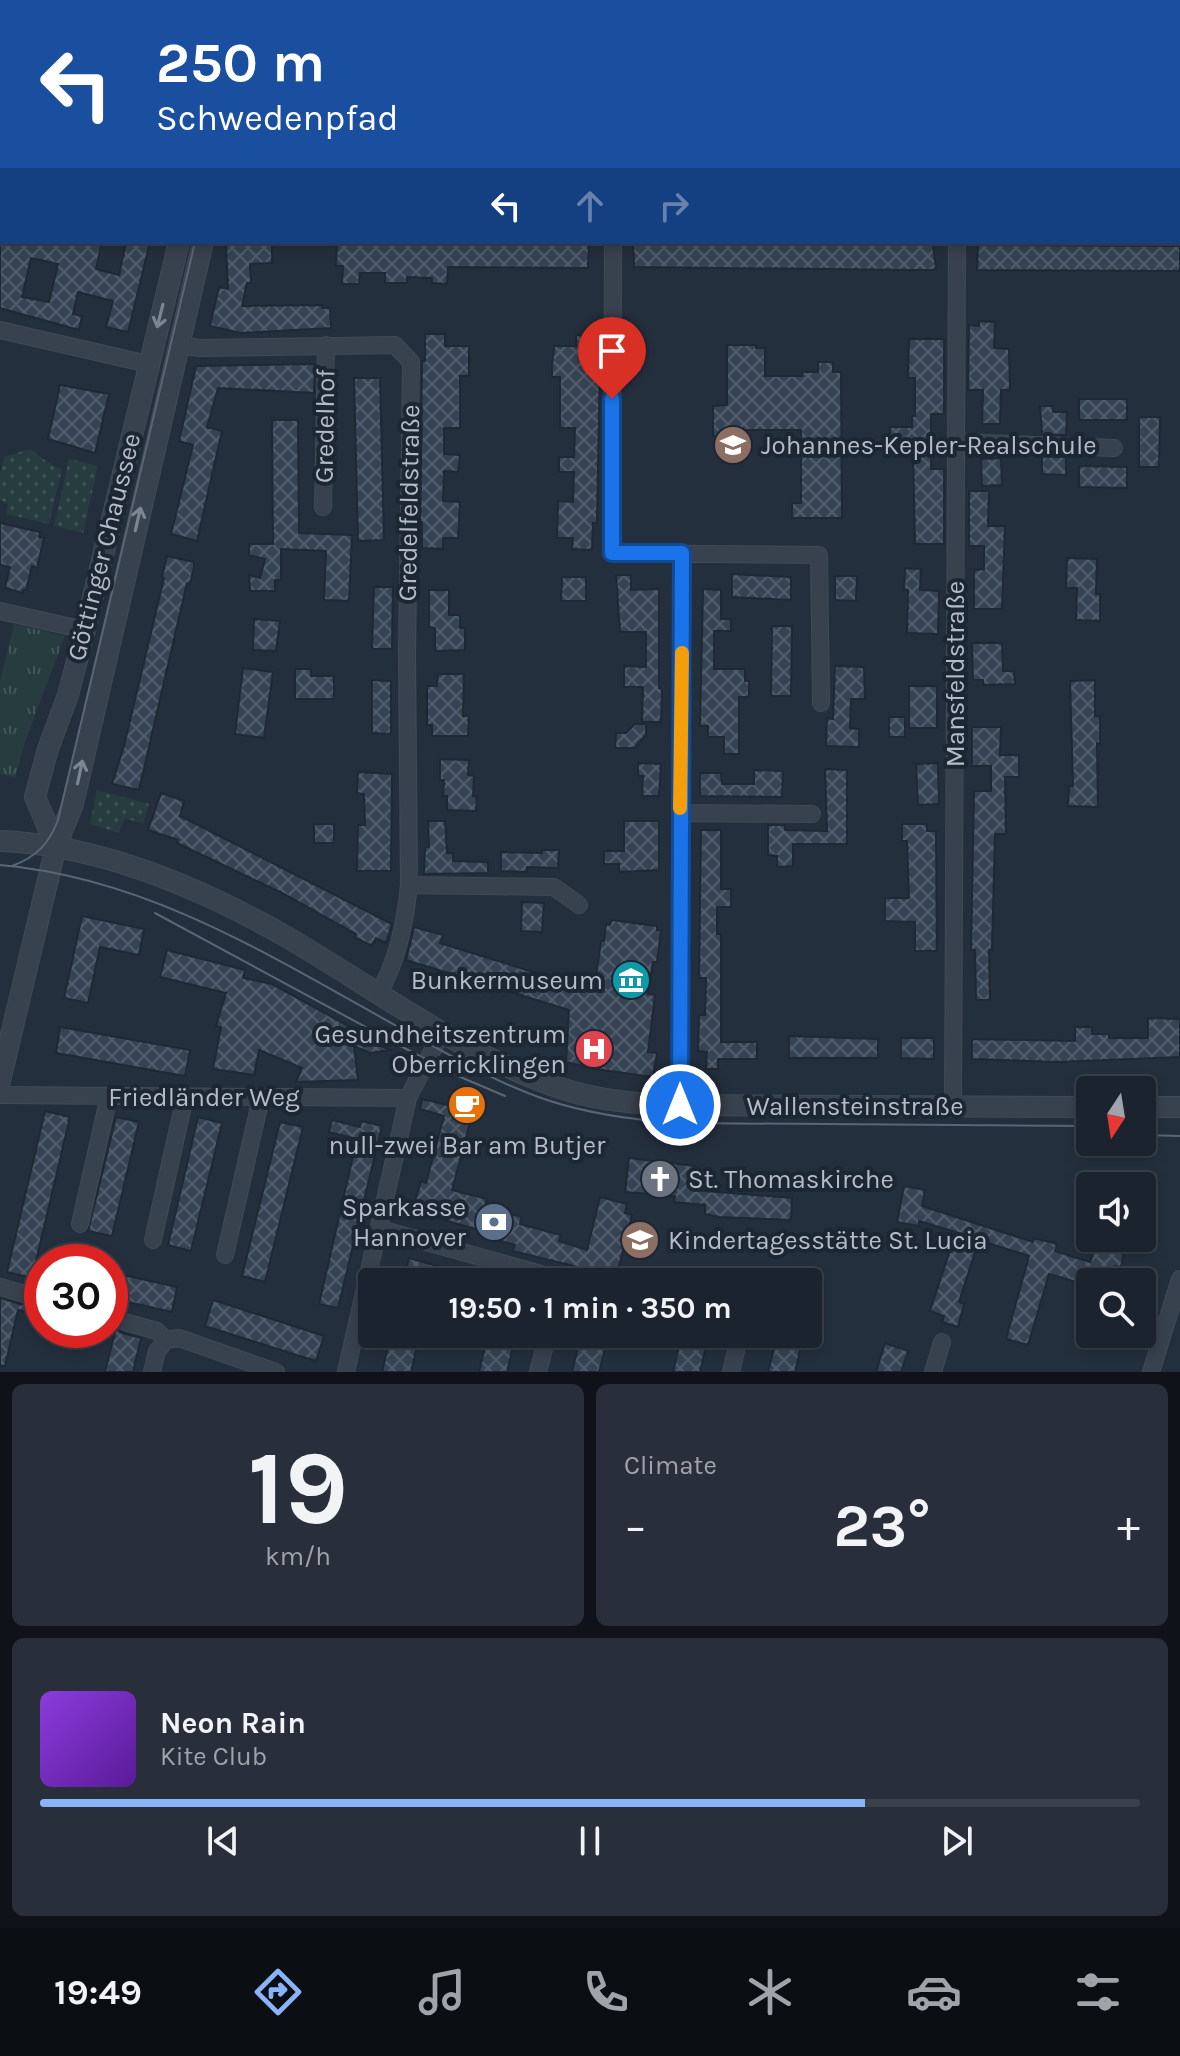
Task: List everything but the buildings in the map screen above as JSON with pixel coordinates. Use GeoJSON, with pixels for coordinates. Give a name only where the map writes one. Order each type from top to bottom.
{"type":"FeatureCollection","features":[{"type":"Feature","properties":{"kind":"street","name":"Göttinger Chaussee"},"geometry":{"type":"LineString","coordinates":[[56,846],[35,797],[85,630],[178,244]]}},
{"type":"Feature","properties":{"kind":"street","name":"Göttinger Chaussee"},"geometry":{"type":"LineString","coordinates":[[0,1081],[56,846],[73,804],[203,244]]}},
{"type":"Feature","properties":{"kind":"street"},"geometry":{"type":"LineString","coordinates":[[613,244],[612,553],[819,555],[821,703]]}},
{"type":"Feature","properties":{"kind":"street","name":"Mansfeldstraße"},"geometry":{"type":"LineString","coordinates":[[953,1107],[957,244]]}},
{"type":"Feature","properties":{"kind":"street"},"geometry":{"type":"LineString","coordinates":[[0,330],[148,364]]}},
{"type":"Feature","properties":{"kind":"street","name":"Gredelfeldstraße"},"geometry":{"type":"LineString","coordinates":[[179,345],[199,348],[395,345],[411,362],[407,654],[409,885],[392,969],[378,994]]}},
{"type":"Feature","properties":{"kind":"street","name":"Gredelhof"},"geometry":{"type":"LineString","coordinates":[[323,507],[326,345]]}},
{"type":"Feature","properties":{"kind":"street"},"geometry":{"type":"LineString","coordinates":[[956,442],[1114,448]]}},
{"type":"Feature","properties":{"kind":"street"},"geometry":{"type":"LineString","coordinates":[[680,1105],[682,553]]}},
{"type":"Feature","properties":{"kind":"street"},"geometry":{"type":"LineString","coordinates":[[0,611],[85,630]]}},
{"type":"Feature","properties":{"kind":"street"},"geometry":{"type":"LineString","coordinates":[[680,813],[812,814]]}},
{"type":"Feature","properties":{"kind":"street","name":"Wallensteinstraße"},"geometry":{"type":"LineString","coordinates":[[0,841],[56,846],[98,856],[173,882],[244,914],[442,1032],[561,1089],[618,1101],[680,1105],[1076,1107]]}},
{"type":"Feature","properties":{"kind":"street"},"geometry":{"type":"LineString","coordinates":[[409,885],[554,887],[579,905]]}},
{"type":"Feature","properties":{"kind":"street"},"geometry":{"type":"LineString","coordinates":[[346,1372],[408,1098],[442,1032]]}},
{"type":"Feature","properties":{"kind":"street","name":"Friedländer Weg"},"geometry":{"type":"LineString","coordinates":[[0,1095],[408,1098]]}},
{"type":"Feature","properties":{"kind":"street"},"geometry":{"type":"LineString","coordinates":[[80,1224],[109,1096]]}},
{"type":"Feature","properties":{"kind":"street"},"geometry":{"type":"LineString","coordinates":[[153,1240],[185,1097]]}},
{"type":"Feature","properties":{"kind":"street"},"geometry":{"type":"LineString","coordinates":[[225,1255],[261,1098]]}},
{"type":"Feature","properties":{"kind":"street"},"geometry":{"type":"LineString","coordinates":[[1156,1107],[1180,1107]]}},
{"type":"Feature","properties":{"kind":"street"},"geometry":{"type":"LineString","coordinates":[[380,1229],[520,1268]]}},
{"type":"Feature","properties":{"kind":"street"},"geometry":{"type":"LineString","coordinates":[[1151,1372],[1180,1279]]}},
{"type":"Feature","properties":{"kind":"street"},"geometry":{"type":"LineString","coordinates":[[0,1287],[24,1294]]}},
{"type":"Feature","properties":{"kind":"street"},"geometry":{"type":"LineString","coordinates":[[128,1323],[157,1331],[166,1340]]}},
{"type":"Feature","properties":{"kind":"street"},"geometry":{"type":"LineString","coordinates":[[152,1372],[157,1351],[166,1340],[179,1338],[276,1372]]}},
{"type":"Feature","properties":{"kind":"street"},"geometry":{"type":"LineString","coordinates":[[933,1372],[942,1342]]}},
{"type":"Feature","properties":{"kind":"street"},"geometry":{"type":"LineString","coordinates":[[538,1372],[544,1348]]}},
{"type":"Feature","properties":{"kind":"street"},"geometry":{"type":"LineString","coordinates":[[731,1372],[737,1348]]}},
{"type":"Feature","properties":{"kind":"green space"},"geometry":{"type":"Polygon","coordinates":[[[30,449],[62,469],[49,524],[6,514],[8,504],[0,500],[0,474],[4,457],[30,449]]]}},
{"type":"Feature","properties":{"kind":"green space"},"geometry":{"type":"Polygon","coordinates":[[[69,459],[98,466],[83,533],[54,526],[69,459]]]}},
{"type":"Feature","properties":{"kind":"green space"},"geometry":{"type":"Polygon","coordinates":[[[14,624],[65,636],[25,742],[15,778],[0,774],[0,681],[14,624]]]}},
{"type":"Feature","properties":{"kind":"green space"},"geometry":{"type":"Polygon","coordinates":[[[97,790],[149,804],[143,824],[125,818],[119,833],[90,824],[97,790]]]}},
{"type":"Feature","properties":{"kind":"tram line"},"geometry":{"type":"LineString","coordinates":[[12,866],[41,849],[58,820],[195,244]]}},
{"type":"Feature","properties":{"kind":"tram line"},"geometry":{"type":"LineString","coordinates":[[0,865],[56,873],[162,905],[263,952],[494,1078],[529,1094],[579,1109],[678,1123],[1076,1126]]}},
{"type":"Feature","properties":{"kind":"tram line"},"geometry":{"type":"LineString","coordinates":[[155,913],[410,1051],[505,1096]]}},
{"type":"Feature","properties":{"kind":"tram line"},"geometry":{"type":"LineString","coordinates":[[1156,1135],[1180,1136]]}},
{"type":"Feature","properties":{"kind":"slow traffic"},"geometry":{"type":"LineString","coordinates":[[680,808],[682,653]]}},
{"type":"Feature","properties":{"kind":"place","name":"Johannes-Kepler-Realschule"},"geometry":{"type":"Point","coordinates":[733,445]}},
{"type":"Feature","properties":{"kind":"place","name":"Bunkermuseum"},"geometry":{"type":"Point","coordinates":[631,980]}},
{"type":"Feature","properties":{"kind":"place","name":"Gesundheitszentrum Oberricklingen"},"geometry":{"type":"Point","coordinates":[594,1049]}},
{"type":"Feature","properties":{"kind":"place","name":"null-zwei Bar am Butjer"},"geometry":{"type":"Point","coordinates":[467,1105]}},
{"type":"Feature","properties":{"kind":"place","name":"St. Thomaskirche"},"geometry":{"type":"Point","coordinates":[660,1179]}},
{"type":"Feature","properties":{"kind":"place","name":"Sparkasse Hannover"},"geometry":{"type":"Point","coordinates":[494,1222]}},
{"type":"Feature","properties":{"kind":"place","name":"Kindertagesstätte St. Lucia"},"geometry":{"type":"Point","coordinates":[640,1240]}},
{"type":"Feature","properties":{"kind":"route"},"geometry":{"type":"LineString","coordinates":[[612,399],[612,553],[682,553],[680,1105]]}}]}
